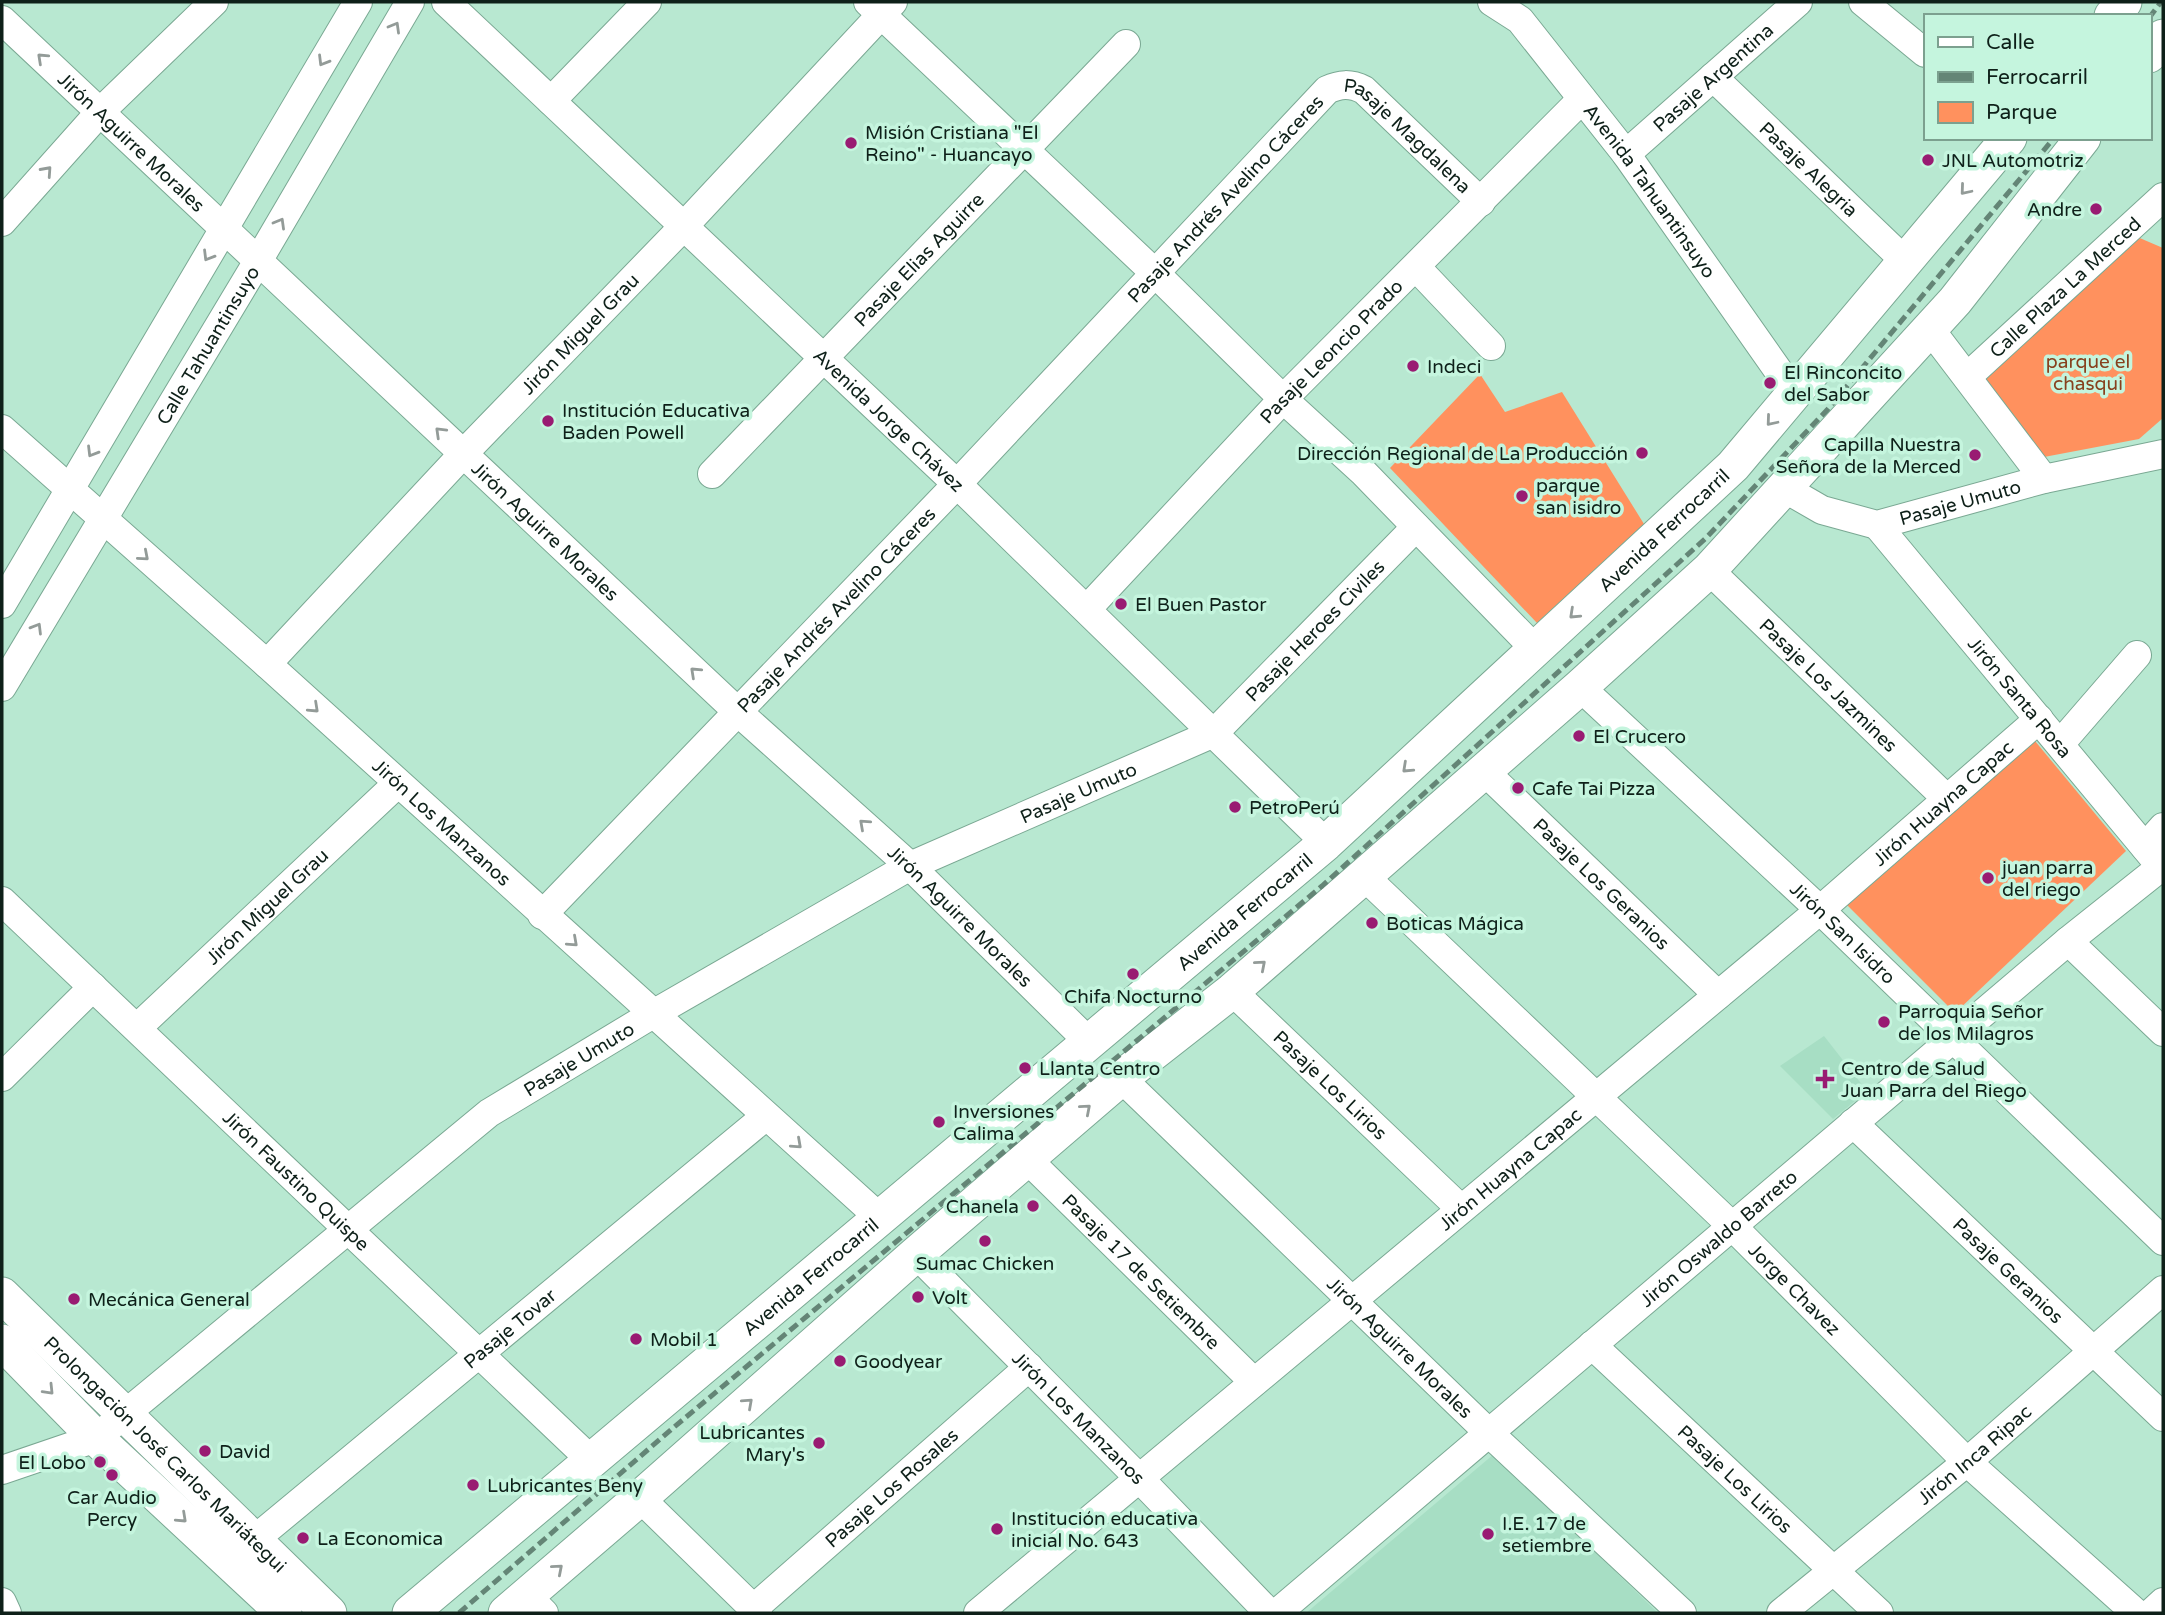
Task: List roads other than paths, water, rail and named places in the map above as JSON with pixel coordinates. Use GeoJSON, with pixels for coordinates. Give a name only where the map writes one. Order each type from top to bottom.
{"type":"FeatureCollection","features":[{"type":"Feature","properties":{"kind":"main road"},"geometry":{"type":"LineString","coordinates":[[2151,52],[2163,37]]}},
{"type":"Feature","properties":{"kind":"main road","name":"Avenida Ferrocarril"},"geometry":{"type":"LineString","coordinates":[[410,1613],[1326,843],[1733,466],[2007,140]]}},
{"type":"Feature","properties":{"kind":"main road"},"geometry":{"type":"LineString","coordinates":[[526,1607],[640,1498],[916,1254],[1121,1078],[1232,990],[1580,687],[1709,570],[1955,301],[2081,140]]}},
{"type":"Feature","properties":{"kind":"main road","name":"Prolongación José Carlos Mariátegui"},"geometry":{"type":"LineString","coordinates":[[2,1295],[328,1613]]}},
{"type":"Feature","properties":{"kind":"main road","name":"Prolongación José Carlos Mariátegui"},"geometry":{"type":"LineString","coordinates":[[2,1342],[96,1438],[284,1613]]}},
{"type":"Feature","properties":{"kind":"street"},"geometry":{"type":"LineString","coordinates":[[2,222],[100,112],[214,2]]}},
{"type":"Feature","properties":{"kind":"street"},"geometry":{"type":"LineString","coordinates":[[2,604],[358,2]]}},
{"type":"Feature","properties":{"kind":"street","name":"Calle Tahuantinsuyo"},"geometry":{"type":"LineString","coordinates":[[2,687],[410,2]]}},
{"type":"Feature","properties":{"kind":"street","name":"Avenida Jorge Chávez"},"geometry":{"type":"LineString","coordinates":[[446,2],[957,484],[1326,843]]}},
{"type":"Feature","properties":{"kind":"street"},"geometry":{"type":"LineString","coordinates":[[551,101],[647,2]]}},
{"type":"Feature","properties":{"kind":"street","name":"Avenida Tahuantinsuyo"},"geometry":{"type":"LineString","coordinates":[[1492,2],[1520,20],[1626,155],[1794,393]]}},
{"type":"Feature","properties":{"kind":"street","name":"Pasaje Argentina"},"geometry":{"type":"LineString","coordinates":[[1626,155],[1798,2]]}},
{"type":"Feature","properties":{"kind":"street"},"geometry":{"type":"LineString","coordinates":[[1863,2],[1924,52]]}},
{"type":"Feature","properties":{"kind":"street"},"geometry":{"type":"LineString","coordinates":[[880,6],[1283,399],[1364,473],[1535,649]]}},
{"type":"Feature","properties":{"kind":"street","name":"Jirón Miguel Grau"},"geometry":{"type":"LineString","coordinates":[[267,664],[463,454],[684,226],[880,6]]}},
{"type":"Feature","properties":{"kind":"street","name":"Jirón Aguirre Morales"},"geometry":{"type":"LineString","coordinates":[[2,20],[738,712],[911,866],[1089,1042]]}},
{"type":"Feature","properties":{"kind":"street","name":"Pasaje Elias Aguirre"},"geometry":{"type":"LineString","coordinates":[[712,474],[1126,44]]}},
{"type":"Feature","properties":{"kind":"street","name":"Pasaje Alegria"},"geometry":{"type":"LineString","coordinates":[[1713,77],[1905,261]]}},
{"type":"Feature","properties":{"kind":"street","name":"Pasaje Magdalena"},"geometry":{"type":"LineString","coordinates":[[1327,90],[1339,85],[1350,85],[1364,90],[1481,202]]}},
{"type":"Feature","properties":{"kind":"street","name":"Pasaje Andrés Avelino Cáceres"},"geometry":{"type":"LineString","coordinates":[[542,915],[957,484],[1327,90]]}},
{"type":"Feature","properties":{"kind":"street","name":"Pasaje Leoncio Prado"},"geometry":{"type":"LineString","coordinates":[[1087,609],[1283,399],[1582,99]]}},
{"type":"Feature","properties":{"kind":"street","name":"Calle Plaza La Merced"},"geometry":{"type":"LineString","coordinates":[[1966,377],[2163,197]]}},
{"type":"Feature","properties":{"kind":"street"},"geometry":{"type":"LineString","coordinates":[[1416,267],[1491,346]]}},
{"type":"Feature","properties":{"kind":"street"},"geometry":{"type":"LineString","coordinates":[[1930,329],[2044,479]]}},
{"type":"Feature","properties":{"kind":"street","name":"Jirón Los Manzanos"},"geometry":{"type":"LineString","coordinates":[[2,429],[267,664],[880,1218]]}},
{"type":"Feature","properties":{"kind":"street","name":"Pasaje Umuto"},"geometry":{"type":"LineString","coordinates":[[1784,488],[1822,510],[1878,525],[2156,450]]}},
{"type":"Feature","properties":{"kind":"street","name":"Jirón Santa Rosa"},"geometry":{"type":"LineString","coordinates":[[1878,525],[2060,744],[2158,852]]}},
{"type":"Feature","properties":{"kind":"street","name":"Pasaje Heroes Civiles"},"geometry":{"type":"LineString","coordinates":[[1214,733],[1416,527]]}},
{"type":"Feature","properties":{"kind":"street","name":"Pasaje Los Jazmines"},"geometry":{"type":"LineString","coordinates":[[1709,570],[1947,799]]}},
{"type":"Feature","properties":{"kind":"street"},"geometry":{"type":"LineString","coordinates":[[2060,744],[2137,655]]}},
{"type":"Feature","properties":{"kind":"street","name":"Jirón San Isidro"},"geometry":{"type":"LineString","coordinates":[[1580,687],[1820,910],[2163,1241]]}},
{"type":"Feature","properties":{"kind":"street","name":"Jirón Huayna Capac"},"geometry":{"type":"LineString","coordinates":[[978,1613],[1820,910],[2039,719]]}},
{"type":"Feature","properties":{"kind":"street","name":"Pasaje Umuto"},"geometry":{"type":"LineString","coordinates":[[2,1470],[96,1438],[489,1113],[653,1014],[911,866],[1214,733]]}},
{"type":"Feature","properties":{"kind":"street","name":"Pasaje Los Geranios"},"geometry":{"type":"LineString","coordinates":[[1484,771],[1718,995]]}},
{"type":"Feature","properties":{"kind":"street","name":"Jirón Miguel Grau"},"geometry":{"type":"LineString","coordinates":[[136,1028],[397,784]]}},
{"type":"Feature","properties":{"kind":"street","name":"Jirón Oswaldo Barreto"},"geometry":{"type":"LineString","coordinates":[[1277,1613],[2068,941],[2158,852]]}},
{"type":"Feature","properties":{"kind":"street","name":"Jorge Chavez"},"geometry":{"type":"LineString","coordinates":[[1364,876],[1732,1226],[1967,1462],[2136,1613]]}},
{"type":"Feature","properties":{"kind":"street","name":"Jirón Faustino Quispe"},"geometry":{"type":"LineString","coordinates":[[2,901],[592,1461]]}},
{"type":"Feature","properties":{"kind":"street"},"geometry":{"type":"LineString","coordinates":[[2068,941],[2163,1032]]}},
{"type":"Feature","properties":{"kind":"street"},"geometry":{"type":"LineString","coordinates":[[2,1077],[93,987]]}},
{"type":"Feature","properties":{"kind":"street","name":"Pasaje Los Lirios"},"geometry":{"type":"LineString","coordinates":[[1232,990],[1461,1209]]}},
{"type":"Feature","properties":{"kind":"street","name":"Jirón Aguirre Morales"},"geometry":{"type":"LineString","coordinates":[[1121,1078],[1489,1433],[1682,1613]]}},
{"type":"Feature","properties":{"kind":"street","name":"Pasaje Tovar"},"geometry":{"type":"LineString","coordinates":[[254,1540],[766,1116]]}},
{"type":"Feature","properties":{"kind":"street","name":"Pasaje Geranios"},"geometry":{"type":"LineString","coordinates":[[1853,1124],[2163,1417]]}},
{"type":"Feature","properties":{"kind":"street","name":"Pasaje 17 de Setiembre"},"geometry":{"type":"LineString","coordinates":[[1028,1160],[1254,1382]]}},
{"type":"Feature","properties":{"kind":"street","name":"Jirón Los Manzanos"},"geometry":{"type":"LineString","coordinates":[[916,1254],[1269,1613]]}},
{"type":"Feature","properties":{"kind":"street","name":"Jirón Inca Ripac"},"geometry":{"type":"LineString","coordinates":[[1781,1613],[1967,1462],[2163,1290]]}},
{"type":"Feature","properties":{"kind":"street","name":"Pasaje Los Lirios"},"geometry":{"type":"LineString","coordinates":[[1592,1345],[1879,1613]]}},
{"type":"Feature","properties":{"kind":"street","name":"Pasaje Los Rosales"},"geometry":{"type":"LineString","coordinates":[[755,1611],[1029,1367]]}},
{"type":"Feature","properties":{"kind":"street"},"geometry":{"type":"LineString","coordinates":[[640,1498],[755,1611]]}},
{"type":"Feature","properties":{"kind":"street"},"geometry":{"type":"LineString","coordinates":[[2,1602],[8,1613]]}},
{"type":"Feature","properties":{"kind":"street"},"geometry":{"type":"LineString","coordinates":[[2151,1613],[2163,1602]]}},
{"type":"Feature","properties":{"kind":"railway"},"geometry":{"type":"LineString","coordinates":[[2151,15],[2161,2]]}},
{"type":"Feature","properties":{"kind":"railway"},"geometry":{"type":"LineString","coordinates":[[459,1613],[673,1428],[1322,886],[1706,538],[1827,410],[2052,140]]}},
{"type":"Feature","properties":{"kind":"place","name":"Misión Cristiana \"El Reino\" - Huancayo"},"geometry":{"type":"Point","coordinates":[851,143]}},
{"type":"Feature","properties":{"kind":"place","name":"JNL Automotriz"},"geometry":{"type":"Point","coordinates":[1928,160]}},
{"type":"Feature","properties":{"kind":"place","name":"Andre"},"geometry":{"type":"Point","coordinates":[2096,209]}},
{"type":"Feature","properties":{"kind":"place","name":"Indeci"},"geometry":{"type":"Point","coordinates":[1413,366]}},
{"type":"Feature","properties":{"kind":"place","name":"El Rinconcito del Sabor"},"geometry":{"type":"Point","coordinates":[1770,383]}},
{"type":"Feature","properties":{"kind":"place","name":"Institución Educativa Baden Powell"},"geometry":{"type":"Point","coordinates":[548,421]}},
{"type":"Feature","properties":{"kind":"place","name":"Dirección Regional de La Producción"},"geometry":{"type":"Point","coordinates":[1642,453]}},
{"type":"Feature","properties":{"kind":"place","name":"Capilla Nuestra Señora de la Merced"},"geometry":{"type":"Point","coordinates":[1975,455]}},
{"type":"Feature","properties":{"kind":"place","name":"parque san isidro"},"geometry":{"type":"Point","coordinates":[1522,496]}},
{"type":"Feature","properties":{"kind":"place","name":"El Buen Pastor"},"geometry":{"type":"Point","coordinates":[1121,604]}},
{"type":"Feature","properties":{"kind":"place","name":"El Crucero"},"geometry":{"type":"Point","coordinates":[1579,736]}},
{"type":"Feature","properties":{"kind":"place","name":"Cafe Tai Pizza"},"geometry":{"type":"Point","coordinates":[1518,788]}},
{"type":"Feature","properties":{"kind":"place","name":"PetroPerú"},"geometry":{"type":"Point","coordinates":[1235,807]}},
{"type":"Feature","properties":{"kind":"place","name":"juan parra del riego"},"geometry":{"type":"Point","coordinates":[1988,878]}},
{"type":"Feature","properties":{"kind":"place","name":"Boticas Mágica"},"geometry":{"type":"Point","coordinates":[1372,923]}},
{"type":"Feature","properties":{"kind":"place","name":"Chifa Nocturno"},"geometry":{"type":"Point","coordinates":[1133,974]}},
{"type":"Feature","properties":{"kind":"place","name":"Parroquia Señor de los Milagros"},"geometry":{"type":"Point","coordinates":[1884,1022]}},
{"type":"Feature","properties":{"kind":"place","name":"Llanta Centro"},"geometry":{"type":"Point","coordinates":[1025,1068]}},
{"type":"Feature","properties":{"kind":"place","name":"Centro de Salud Juan Parra del Riego"},"geometry":{"type":"Point","coordinates":[1825,1079]}},
{"type":"Feature","properties":{"kind":"place","name":"Inversiones Calima"},"geometry":{"type":"Point","coordinates":[939,1122]}},
{"type":"Feature","properties":{"kind":"place","name":"Chanela"},"geometry":{"type":"Point","coordinates":[1033,1206]}},
{"type":"Feature","properties":{"kind":"place","name":"Sumac Chicken"},"geometry":{"type":"Point","coordinates":[985,1241]}},
{"type":"Feature","properties":{"kind":"place","name":"Volt"},"geometry":{"type":"Point","coordinates":[918,1297]}},
{"type":"Feature","properties":{"kind":"place","name":"Mecánica General"},"geometry":{"type":"Point","coordinates":[74,1299]}},
{"type":"Feature","properties":{"kind":"place","name":"Mobil 1"},"geometry":{"type":"Point","coordinates":[636,1339]}},
{"type":"Feature","properties":{"kind":"place","name":"Goodyear"},"geometry":{"type":"Point","coordinates":[840,1361]}},
{"type":"Feature","properties":{"kind":"place","name":"Lubricantes Mary's"},"geometry":{"type":"Point","coordinates":[819,1443]}},
{"type":"Feature","properties":{"kind":"place","name":"David"},"geometry":{"type":"Point","coordinates":[205,1451]}},
{"type":"Feature","properties":{"kind":"place","name":"El Lobo"},"geometry":{"type":"Point","coordinates":[100,1462]}},
{"type":"Feature","properties":{"kind":"place","name":"Car Audio Percy"},"geometry":{"type":"Point","coordinates":[112,1475]}},
{"type":"Feature","properties":{"kind":"place","name":"Lubricantes Beny"},"geometry":{"type":"Point","coordinates":[473,1485]}},
{"type":"Feature","properties":{"kind":"place","name":"Institución educativa inicial No. 643"},"geometry":{"type":"Point","coordinates":[997,1529]}},
{"type":"Feature","properties":{"kind":"place","name":"I.E. 17 de setiembre"},"geometry":{"type":"Point","coordinates":[1488,1534]}},
{"type":"Feature","properties":{"kind":"place","name":"La Economica"},"geometry":{"type":"Point","coordinates":[303,1538]}},
{"type":"Feature","properties":{"kind":"park label","name":"parque el chasqui"},"geometry":{"type":"Point","coordinates":[2088,372]}}]}
